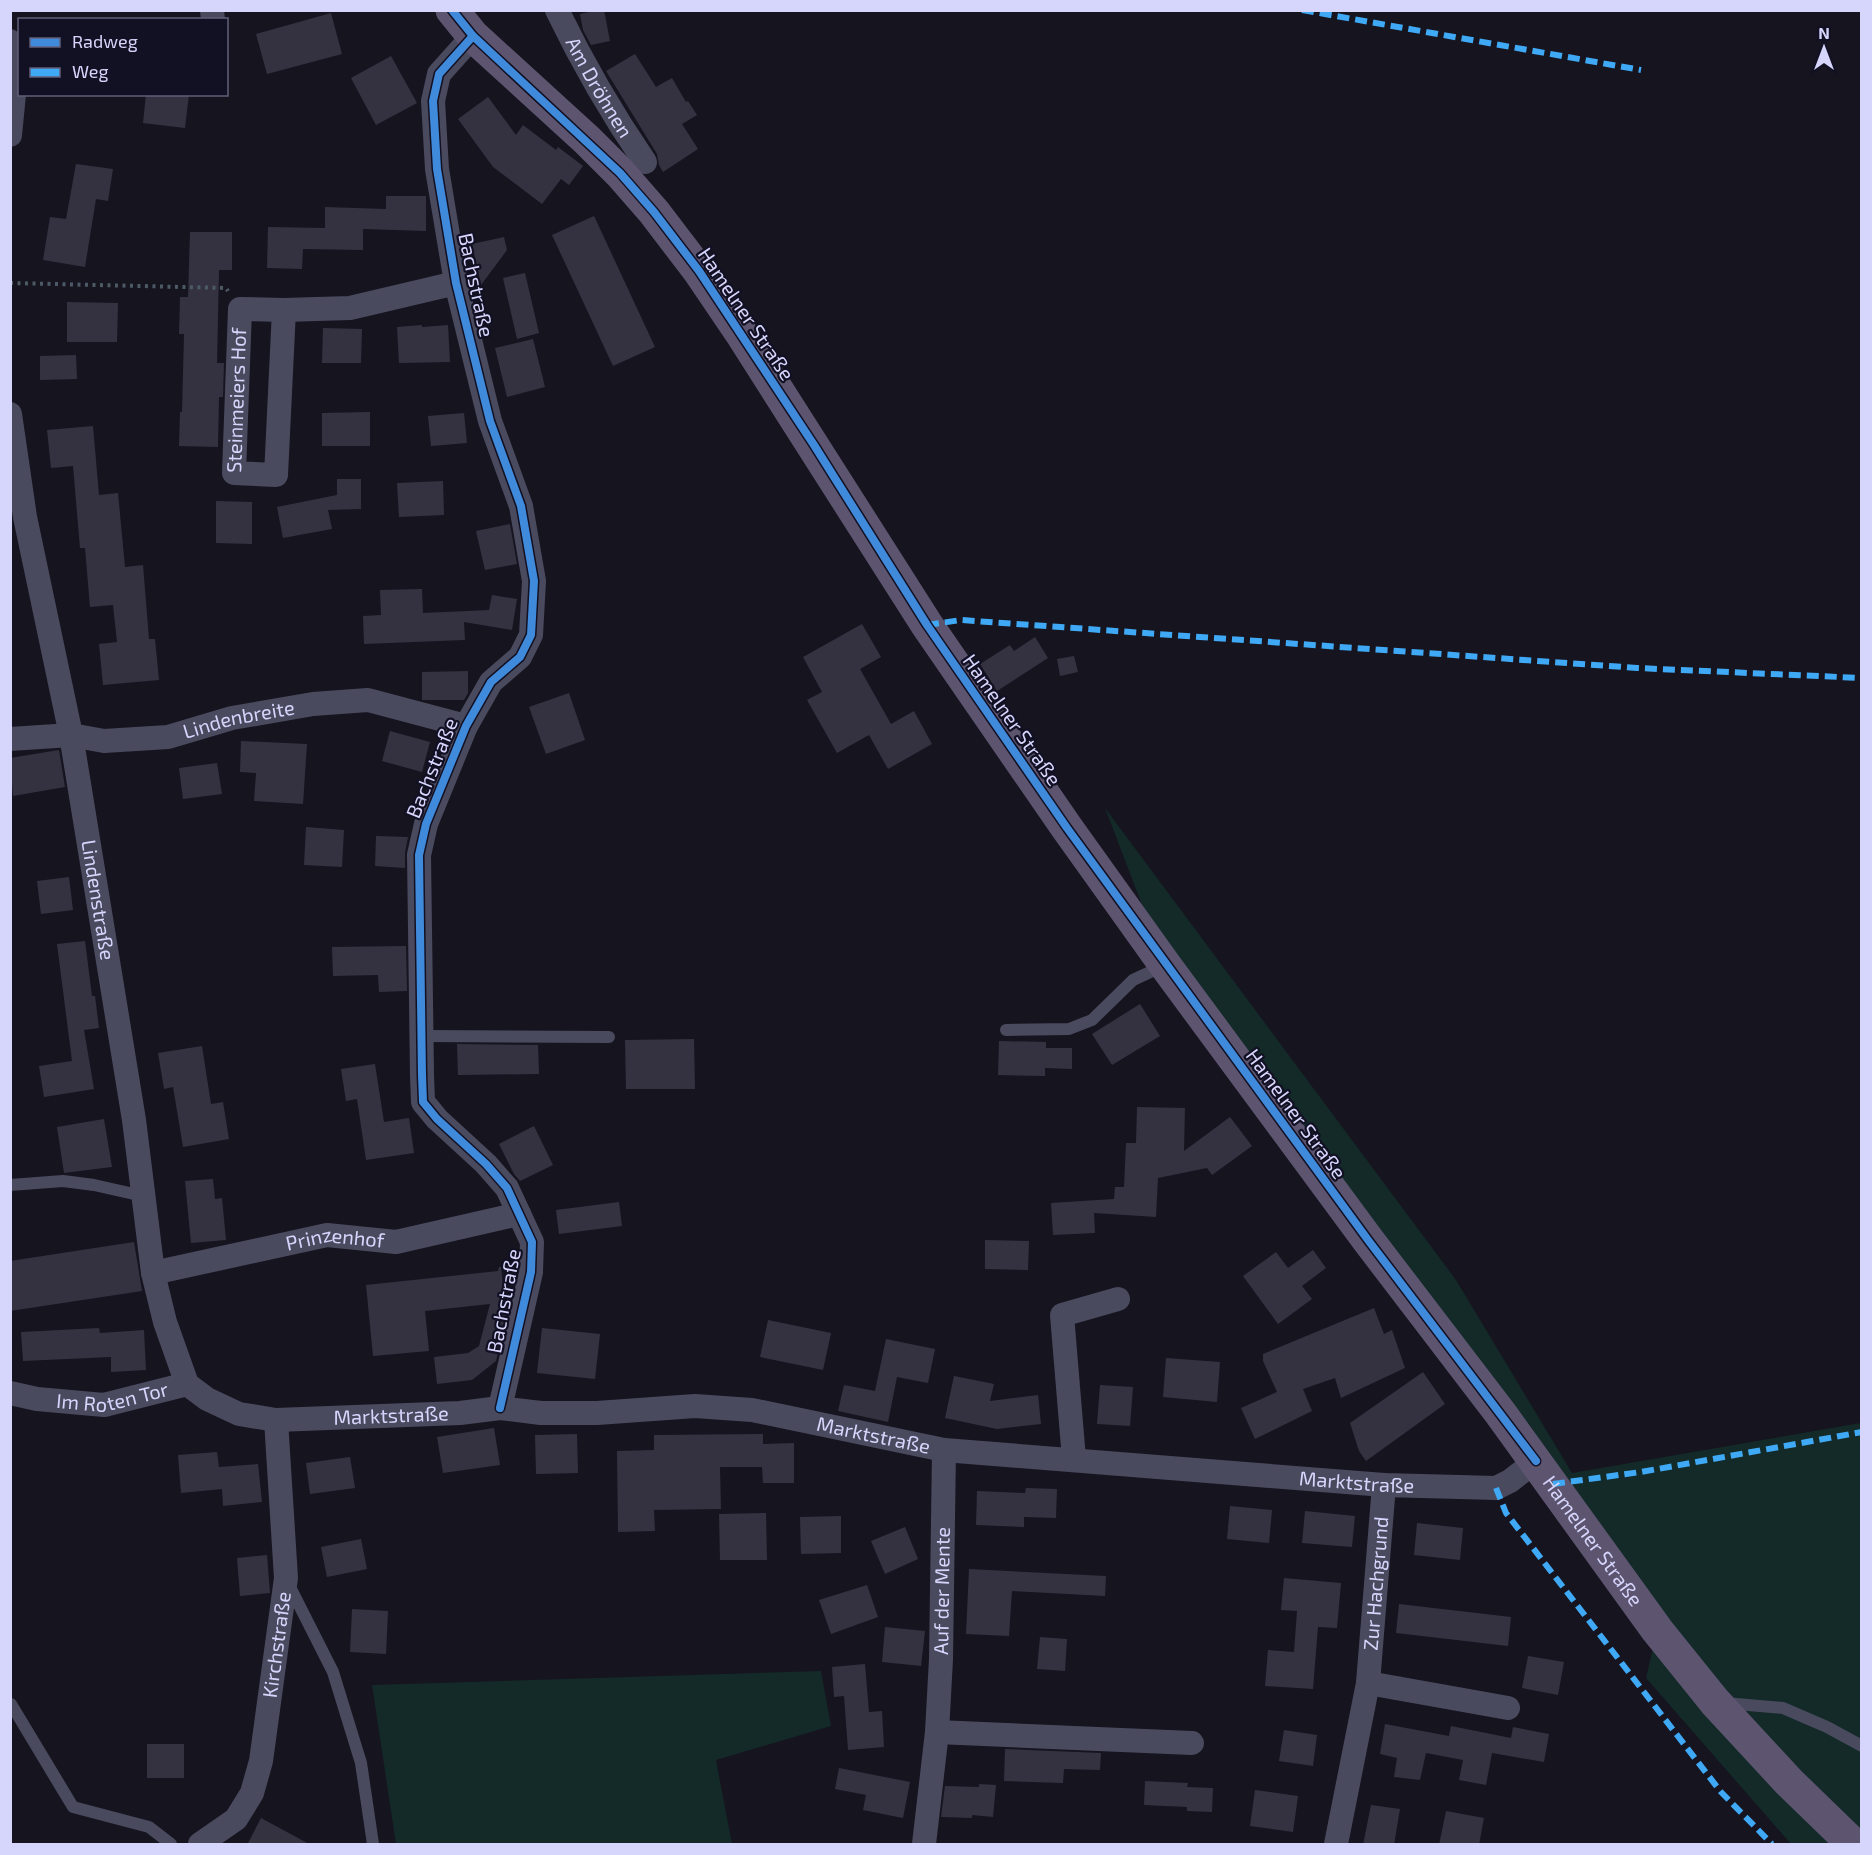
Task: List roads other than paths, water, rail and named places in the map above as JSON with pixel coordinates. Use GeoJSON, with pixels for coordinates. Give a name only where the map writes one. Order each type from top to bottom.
{"type":"FeatureCollection","features":[{"type":"Feature","properties":{"kind":"main road","name":"Hamelner Straße"},"geometry":{"type":"LineString","coordinates":[[452,10],[473,36],[620,173],[654,212],[699,272],[814,445],[934,635],[1066,828],[1165,965],[1368,1240],[1536,1461],[1657,1630],[1715,1702],[1853,1845]]}},
{"type":"Feature","properties":{"kind":"street","name":"Am Dröhnen"},"geometry":{"type":"LineString","coordinates":[[557,10],[612,114],[645,162]]}},
{"type":"Feature","properties":{"kind":"street","name":"Bachstraße"},"geometry":{"type":"LineString","coordinates":[[473,36],[439,74],[433,101],[437,169],[456,283],[490,421],[521,506],[534,581],[531,635],[520,657],[491,682],[466,726],[426,824],[419,855],[423,1102],[437,1119],[486,1164],[507,1188],[532,1242],[531,1272],[500,1408]]}},
{"type":"Feature","properties":{"kind":"street"},"geometry":{"type":"LineString","coordinates":[[10,41],[14,94],[10,135]]}},
{"type":"Feature","properties":{"kind":"street","name":"Steinmeiers Hof"},"geometry":{"type":"LineString","coordinates":[[284,310],[276,475],[234,473],[240,309],[350,308],[456,283]]}},
{"type":"Feature","properties":{"kind":"street","name":"Lindenstraße"},"geometry":{"type":"LineString","coordinates":[[10,414],[25,517],[71,735],[132,1108],[153,1273],[165,1322],[187,1384]]}},
{"type":"Feature","properties":{"kind":"street","name":"Lindenbreite"},"geometry":{"type":"LineString","coordinates":[[10,739],[71,735],[104,741],[168,737],[232,718],[313,704],[368,700],[466,726]]}},
{"type":"Feature","properties":{"kind":"street","name":"Prinzenhof"},"geometry":{"type":"LineString","coordinates":[[153,1273],[327,1235],[396,1242],[519,1215]]}},
{"type":"Feature","properties":{"kind":"street"},"geometry":{"type":"LineString","coordinates":[[1074,1459],[1062,1316],[1118,1299]]}},
{"type":"Feature","properties":{"kind":"street","name":"Im Roten Tor"},"geometry":{"type":"LineString","coordinates":[[10,1393],[37,1399],[104,1405],[187,1384],[207,1399]]}},
{"type":"Feature","properties":{"kind":"street","name":"Marktstraße"},"geometry":{"type":"LineString","coordinates":[[207,1399],[239,1414],[276,1420],[459,1413],[500,1408],[541,1413],[597,1413],[695,1406],[752,1410],[944,1450],[1384,1485],[1496,1488],[1510,1481],[1536,1461]]}},
{"type":"Feature","properties":{"kind":"street","name":"Kirchstraße"},"geometry":{"type":"LineString","coordinates":[[200,1845],[236,1819],[252,1793],[261,1761],[286,1578],[276,1420]]}},
{"type":"Feature","properties":{"kind":"street","name":"Auf der Mente"},"geometry":{"type":"LineString","coordinates":[[924,1845],[937,1732],[941,1659],[944,1450]]}},
{"type":"Feature","properties":{"kind":"street","name":"Zur Hachgrund"},"geometry":{"type":"LineString","coordinates":[[1336,1845],[1368,1683],[1384,1485]]}},
{"type":"Feature","properties":{"kind":"street"},"geometry":{"type":"LineString","coordinates":[[1368,1683],[1508,1708]]}},
{"type":"Feature","properties":{"kind":"street"},"geometry":{"type":"LineString","coordinates":[[937,1732],[1192,1743]]}},
{"type":"Feature","properties":{"kind":"lane"},"geometry":{"type":"LineString","coordinates":[[1006,1030],[1069,1029],[1092,1020],[1133,981],[1165,965]]}},
{"type":"Feature","properties":{"kind":"lane"},"geometry":{"type":"LineString","coordinates":[[422,1036],[609,1037]]}},
{"type":"Feature","properties":{"kind":"lane"},"geometry":{"type":"LineString","coordinates":[[10,1185],[63,1181],[143,1196]]}},
{"type":"Feature","properties":{"kind":"lane"},"geometry":{"type":"LineString","coordinates":[[286,1578],[333,1672],[361,1763],[373,1845]]}},
{"type":"Feature","properties":{"kind":"lane"},"geometry":{"type":"LineString","coordinates":[[1715,1702],[1783,1708],[1827,1726],[1862,1746]]}},
{"type":"Feature","properties":{"kind":"lane"},"geometry":{"type":"LineString","coordinates":[[11,1704],[73,1807],[148,1827],[171,1845]]}}]}
